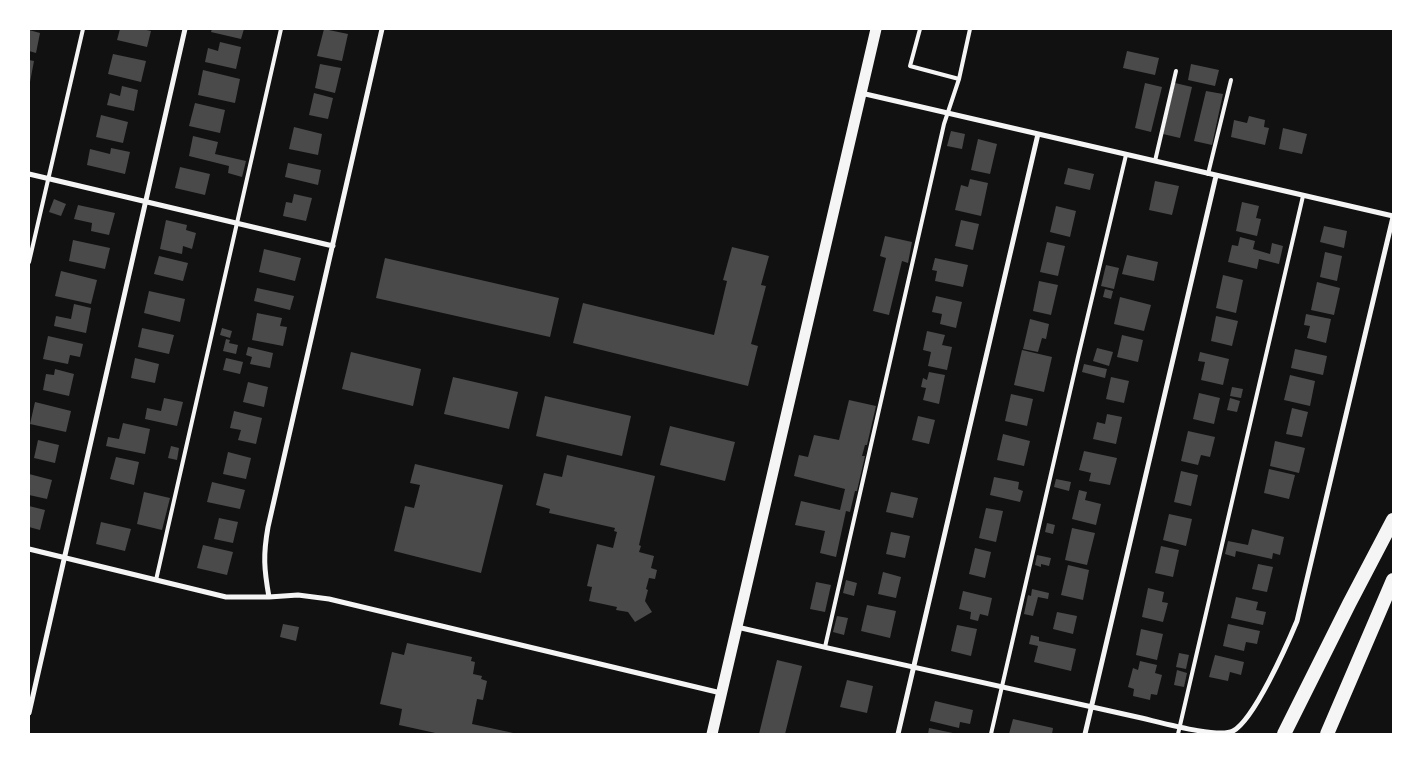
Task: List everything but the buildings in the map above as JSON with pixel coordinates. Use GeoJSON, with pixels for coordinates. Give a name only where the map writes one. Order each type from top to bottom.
{"type":"FeatureCollection","features":[{"type":"Feature","properties":{"kind":"highway"},"geometry":{"type":"LineString","coordinates":[[1284,734],[1393,520]]}},
{"type":"Feature","properties":{"kind":"highway"},"geometry":{"type":"LineString","coordinates":[[1327,734],[1393,580]]}},
{"type":"Feature","properties":{"kind":"main road"},"geometry":{"type":"LineString","coordinates":[[712,734],[876,29]]}},
{"type":"Feature","properties":{"kind":"street"},"geometry":{"type":"LineString","coordinates":[[29,713],[184,29]]}},
{"type":"Feature","properties":{"kind":"street"},"geometry":{"type":"LineString","coordinates":[[269,597],[264,569],[264,550],[268,527],[382,29]]}},
{"type":"Feature","properties":{"kind":"street"},"geometry":{"type":"LineString","coordinates":[[737,627],[1002,688],[1180,726],[1218,734],[1232,732],[1244,723],[1275,670],[1297,621],[1393,217],[861,93]]}},
{"type":"Feature","properties":{"kind":"street"},"geometry":{"type":"LineString","coordinates":[[898,734],[1038,134]]}},
{"type":"Feature","properties":{"kind":"street"},"geometry":{"type":"LineString","coordinates":[[29,174],[333,246]]}},
{"type":"Feature","properties":{"kind":"street"},"geometry":{"type":"LineString","coordinates":[[1085,734],[1216,176]]}},
{"type":"Feature","properties":{"kind":"street"},"geometry":{"type":"LineString","coordinates":[[29,549],[226,597],[298,595],[328,599],[722,693]]}},
{"type":"Feature","properties":{"kind":"lane"},"geometry":{"type":"LineString","coordinates":[[29,262],[83,29]]}},
{"type":"Feature","properties":{"kind":"lane"},"geometry":{"type":"LineString","coordinates":[[156,580],[282,29]]}},
{"type":"Feature","properties":{"kind":"lane"},"geometry":{"type":"LineString","coordinates":[[920,29],[910,66],[958,79]]}},
{"type":"Feature","properties":{"kind":"lane"},"geometry":{"type":"LineString","coordinates":[[825,647],[944,124],[958,79],[970,29]]}},
{"type":"Feature","properties":{"kind":"lane"},"geometry":{"type":"LineString","coordinates":[[1155,161],[1176,71]]}},
{"type":"Feature","properties":{"kind":"lane"},"geometry":{"type":"LineString","coordinates":[[1208,174],[1231,80]]}},
{"type":"Feature","properties":{"kind":"lane"},"geometry":{"type":"LineString","coordinates":[[991,734],[1126,155]]}},
{"type":"Feature","properties":{"kind":"lane"},"geometry":{"type":"LineString","coordinates":[[1178,734],[1303,196]]}}]}
